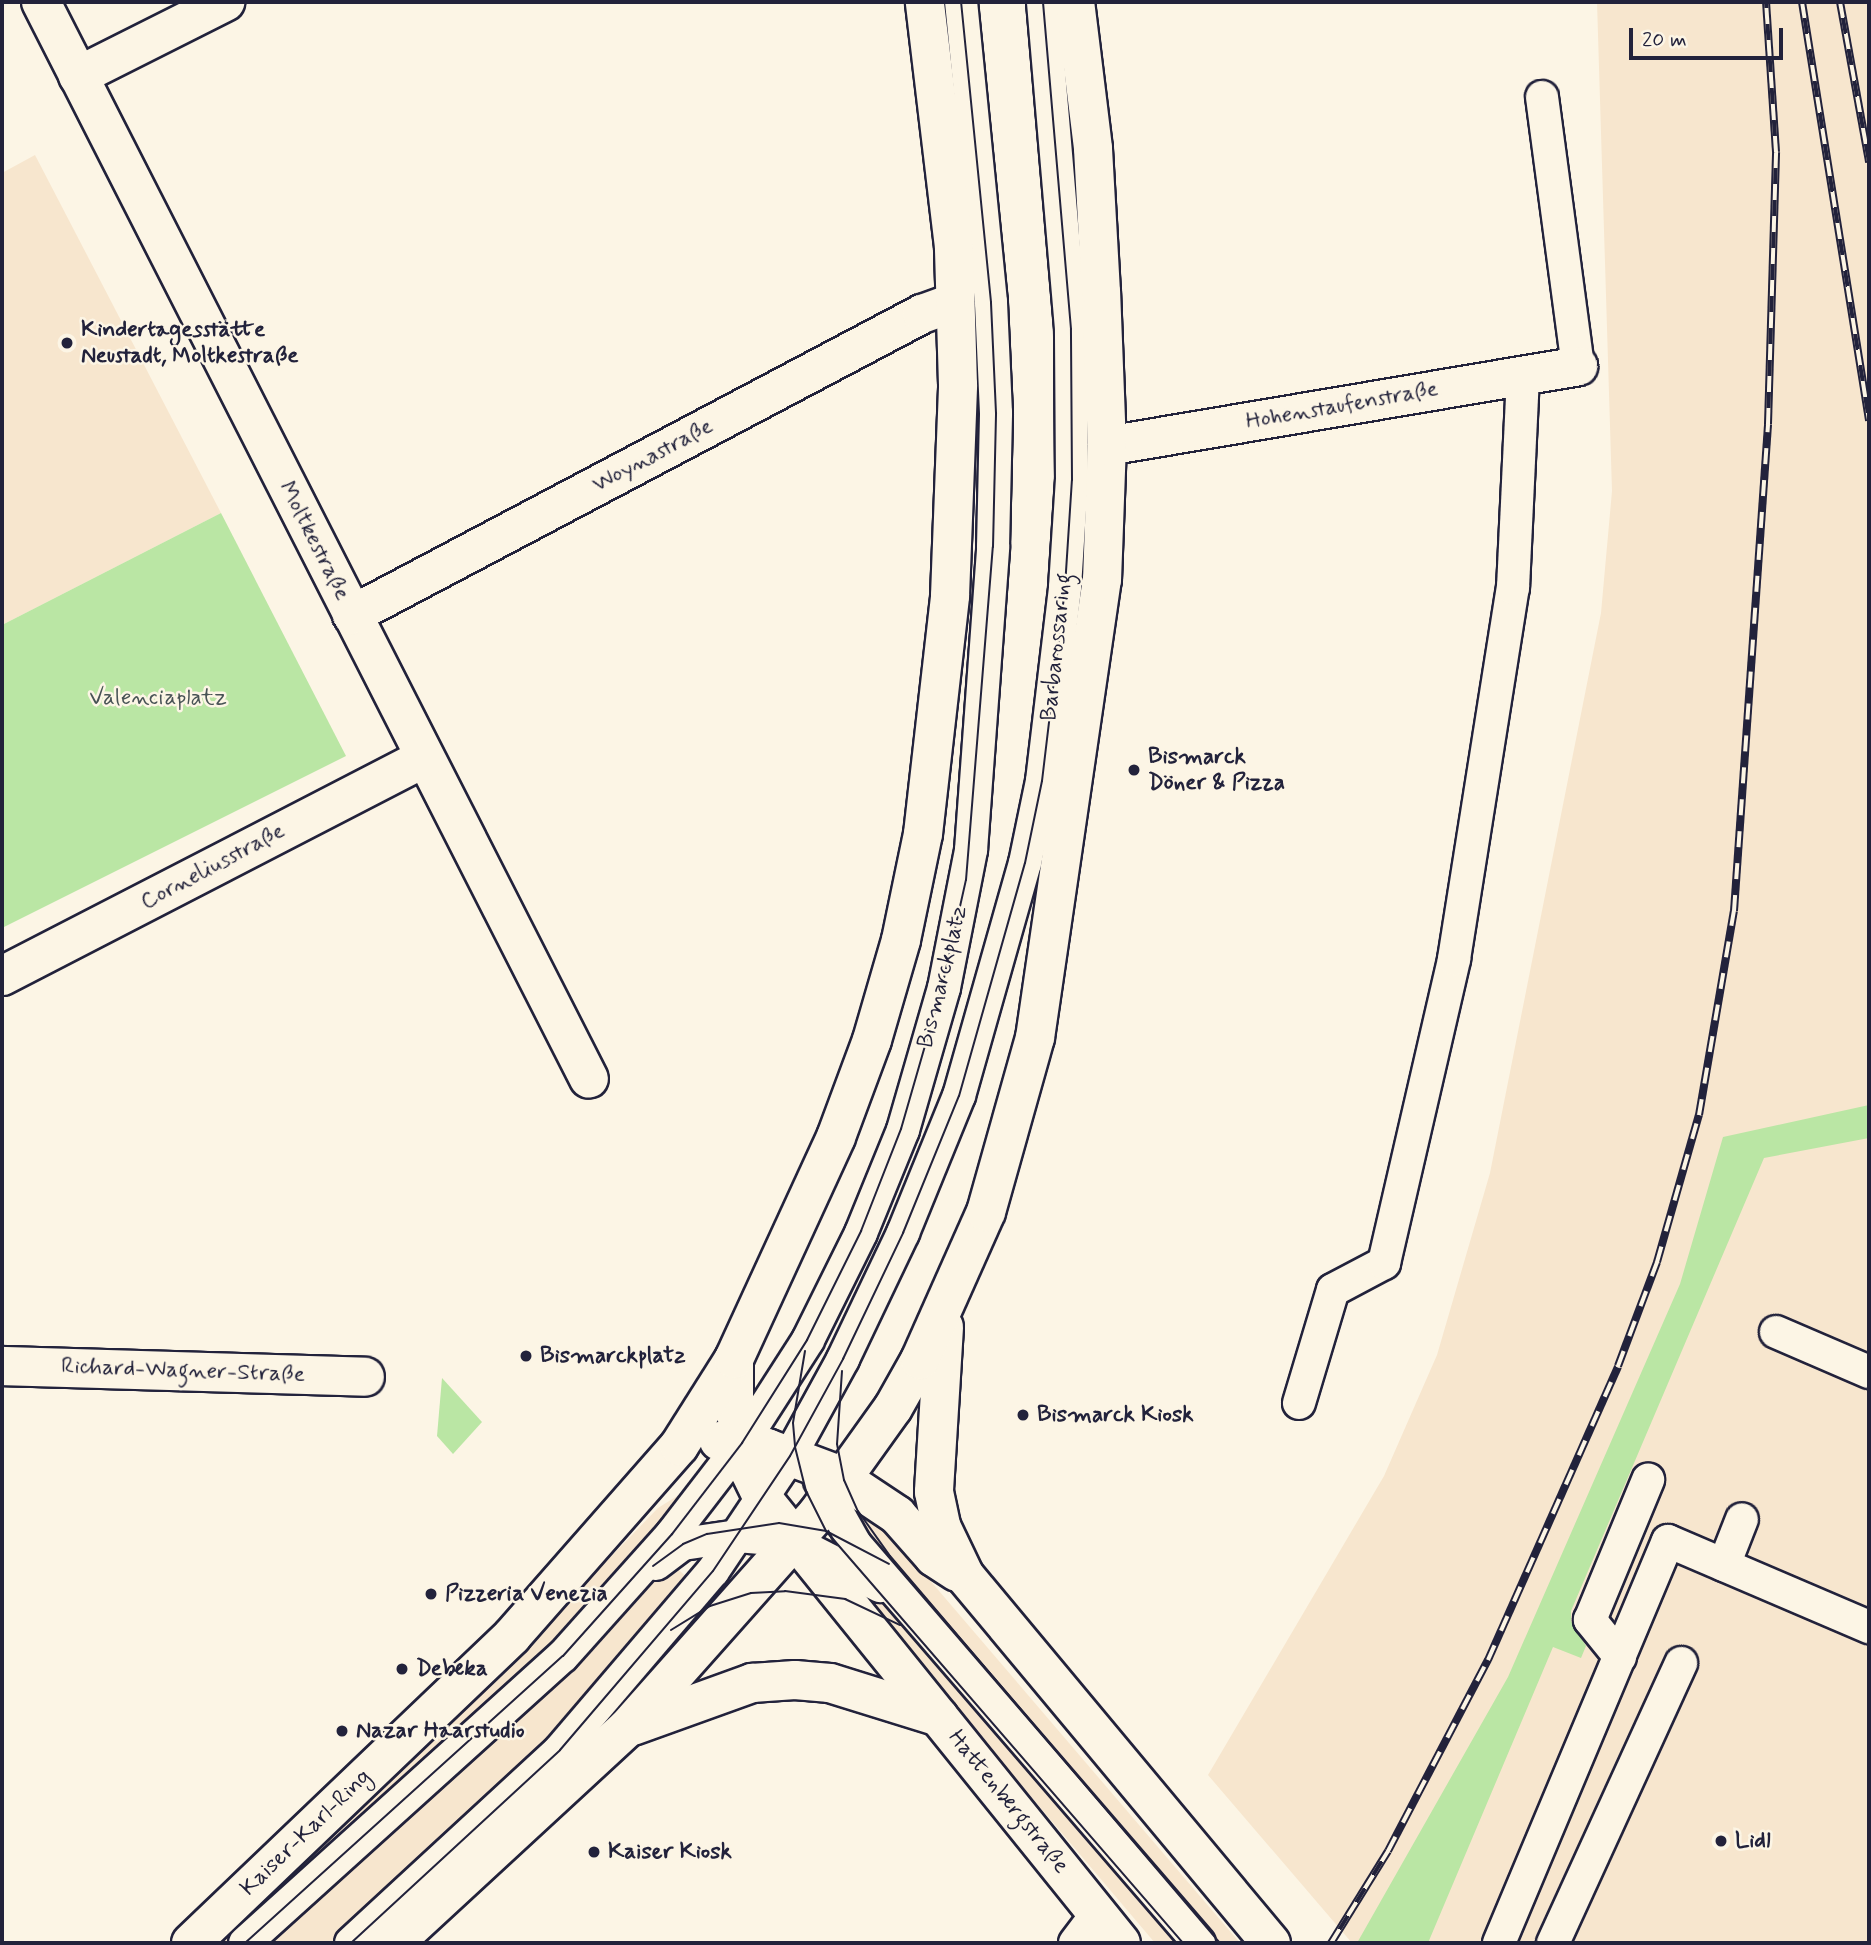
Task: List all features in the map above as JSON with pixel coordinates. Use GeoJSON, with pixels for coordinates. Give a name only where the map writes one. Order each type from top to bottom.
{"type":"FeatureCollection","features":[{"type":"Feature","properties":{"kind":"street","name":"Moltkestraße"},"geometry":{"type":"LineString","coordinates":[[41,2],[589,1079]]}},
{"type":"Feature","properties":{"kind":"street"},"geometry":{"type":"LineString","coordinates":[[78,76],[225,2]]}},
{"type":"Feature","properties":{"kind":"street"},"geometry":{"type":"LineString","coordinates":[[925,2],[954,247],[956,302]]}},
{"type":"Feature","properties":{"kind":"street","name":"Barbarossaring"},"geometry":{"type":"LineString","coordinates":[[951,1294],[986,1212],[1035,1038],[1102,580],[1107,446],[1093,148],[1074,2]]}},
{"type":"Feature","properties":{"kind":"street","name":"Woynastraße"},"geometry":{"type":"LineString","coordinates":[[352,615],[922,314],[956,302]]}},
{"type":"Feature","properties":{"kind":"street","name":"Bismarckplatz"},"geometry":{"type":"LineString","coordinates":[[512,1636],[679,1446],[734,1359],[814,1192],[872,1040],[901,940],[923,834],[950,596],[958,385],[956,302]]}},
{"type":"Feature","properties":{"kind":"street","name":"Hohenstaufenstraße"},"geometry":{"type":"LineString","coordinates":[[1107,446],[1578,366]]}},
{"type":"Feature","properties":{"kind":"street","name":"Corneliusstraße"},"geometry":{"type":"LineString","coordinates":[[2,976],[425,758]]}},
{"type":"Feature","properties":{"kind":"street"},"geometry":{"type":"LineString","coordinates":[[394,1943],[627,1728],[794,1542],[815,1467],[893,1408],[951,1294]]}},
{"type":"Feature","properties":{"kind":"street"},"geometry":{"type":"LineString","coordinates":[[951,1294],[942,1336],[934,1492],[941,1525],[965,1576],[1271,1943]]}},
{"type":"Feature","properties":{"kind":"street","name":"Bismarckplatz"},"geometry":{"type":"LineString","coordinates":[[734,1359],[734,1406],[742,1443],[763,1499],[794,1542],[939,1717]]}},
{"type":"Feature","properties":{"kind":"street","name":"Richard-Wagner-Straße"},"geometry":{"type":"LineString","coordinates":[[2,1366],[365,1377]]}},
{"type":"Feature","properties":{"kind":"street"},"geometry":{"type":"LineString","coordinates":[[679,1446],[696,1441],[742,1443],[815,1467],[897,1515],[934,1557],[965,1576]]}},
{"type":"Feature","properties":{"kind":"street","name":"Kaiser-Karl-Ring"},"geometry":{"type":"LineString","coordinates":[[191,1943],[512,1636]]}},
{"type":"Feature","properties":{"kind":"street","name":"Hattenbergstraße"},"geometry":{"type":"LineString","coordinates":[[627,1728],[752,1684],[795,1680],[830,1683],[939,1717],[1121,1943]]}},
{"type":"Feature","properties":{"kind":"lane","name":"Bismarckplatz"},"geometry":{"type":"LineString","coordinates":[[563,1656],[633,1581],[742,1443],[808,1340],[861,1233],[903,1130],[944,988],[971,850],[996,413],[982,192],[961,2]]}},
{"type":"Feature","properties":{"kind":"lane","name":"Barbarossaring"},"geometry":{"type":"LineString","coordinates":[[815,1467],[886,1268],[964,1082],[1025,863],[1044,768],[1065,587],[1072,466],[1071,329],[1043,2]]}},
{"type":"Feature","properties":{"kind":"lane"},"geometry":{"type":"LineString","coordinates":[[1542,97],[1578,366]]}},
{"type":"Feature","properties":{"kind":"lane"},"geometry":{"type":"LineString","coordinates":[[1299,1404],[1333,1290],[1384,1263],[1454,958],[1514,588],[1523,375]]}},
{"type":"Feature","properties":{"kind":"lane"},"geometry":{"type":"LineString","coordinates":[[1776,1332],[1869,1372]]}},
{"type":"Feature","properties":{"kind":"lane","name":"Bismarckplatz"},"geometry":{"type":"LineString","coordinates":[[808,1340],[800,1391],[815,1467],[855,1544],[905,1601]]}},
{"type":"Feature","properties":{"kind":"lane"},"geometry":{"type":"LineString","coordinates":[[351,1943],[559,1750],[648,1651],[763,1499],[815,1467]]}},
{"type":"Feature","properties":{"kind":"lane"},"geometry":{"type":"LineString","coordinates":[[1620,1657],[1590,1620],[1648,1480]]}},
{"type":"Feature","properties":{"kind":"lane"},"geometry":{"type":"LineString","coordinates":[[1724,1565],[1742,1519]]}},
{"type":"Feature","properties":{"kind":"lane","name":"Bismarckplatz"},"geometry":{"type":"LineString","coordinates":[[633,1581],[682,1544],[737,1536],[794,1542],[861,1574],[905,1601]]}},
{"type":"Feature","properties":{"kind":"lane"},"geometry":{"type":"LineString","coordinates":[[1499,1943],[1668,1541],[1869,1627]]}},
{"type":"Feature","properties":{"kind":"lane"},"geometry":{"type":"LineString","coordinates":[[905,1601],[1199,1943]]}},
{"type":"Feature","properties":{"kind":"lane","name":"Kaiser-Karl-Ring"},"geometry":{"type":"LineString","coordinates":[[245,1943],[563,1656]]}},
{"type":"Feature","properties":{"kind":"lane"},"geometry":{"type":"LineString","coordinates":[[1553,1943],[1681,1663]]}},
{"type":"Feature","properties":{"kind":"lane"},"geometry":{"type":"LineString","coordinates":[[1075,1943],[1098,1913]]}},
{"type":"Feature","properties":{"kind":"shaded area"},"geometry":{"type":"Polygon","coordinates":[[[1597,2],[1869,2],[1869,1943],[1352,1943],[1208,1775],[1384,1476],[1437,1355],[1490,1173],[1601,613],[1612,491],[1597,2]]]}},
{"type":"Feature","properties":{"kind":"shaded area","name":"Kindertagesstätte Neustadt, Moltkestraße"},"geometry":{"type":"Polygon","coordinates":[[[35,155],[221,513],[2,625],[2,173],[35,155]]]}},
{"type":"Feature","properties":{"kind":"shaded area"},"geometry":{"type":"Polygon","coordinates":[[[693,1486],[653,1546],[721,1609],[682,1653],[370,1943],[218,1943],[423,1751],[658,1508],[693,1486]]]}},
{"type":"Feature","properties":{"kind":"shaded area"},"geometry":{"type":"Polygon","coordinates":[[[861,1517],[876,1521],[898,1543],[1240,1943],[1155,1943],[838,1569],[828,1546],[832,1531],[849,1518],[861,1517]]]}},
{"type":"Feature","properties":{"kind":"green space","name":"Valenciaplatz"},"geometry":{"type":"Polygon","coordinates":[[[221,513],[346,756],[2,928],[2,625],[221,513]]]}},
{"type":"Feature","properties":{"kind":"green space"},"geometry":{"type":"Polygon","coordinates":[[[1869,1105],[1869,1138],[1764,1158],[1571,1611],[1571,1621],[1586,1646],[1581,1658],[1553,1647],[1428,1943],[1357,1943],[1508,1677],[1680,1284],[1723,1137],[1869,1105]]]}},
{"type":"Feature","properties":{"kind":"green space"},"geometry":{"type":"Polygon","coordinates":[[[442,1378],[482,1422],[453,1454],[437,1436],[442,1378]]]}},
{"type":"Feature","properties":{"kind":"tram line"},"geometry":{"type":"LineString","coordinates":[[245,1943],[563,1656],[672,1534],[742,1443],[807,1340],[861,1231],[901,1129],[942,987],[966,880],[993,547],[996,413],[991,302],[961,2]]}},
{"type":"Feature","properties":{"kind":"tram line"},"geometry":{"type":"LineString","coordinates":[[351,1943],[560,1750],[713,1571],[790,1456],[843,1359],[903,1233],[959,1096],[1025,863],[1042,781],[1065,587],[1072,480],[1071,329],[1043,2]]}},
{"type":"Feature","properties":{"kind":"tram line"},"geometry":{"type":"LineString","coordinates":[[805,1351],[793,1423],[795,1447],[806,1491],[826,1531],[1183,1943]]}},
{"type":"Feature","properties":{"kind":"tram line"},"geometry":{"type":"LineString","coordinates":[[842,1371],[837,1444],[844,1480],[858,1511],[890,1556],[1220,1943]]}},
{"type":"Feature","properties":{"kind":"tram line"},"geometry":{"type":"LineString","coordinates":[[653,1566],[683,1544],[707,1534],[779,1523],[826,1531],[889,1564]]}},
{"type":"Feature","properties":{"kind":"tram line"},"geometry":{"type":"LineString","coordinates":[[671,1630],[710,1606],[751,1593],[785,1591],[845,1599],[900,1625]]}},
{"type":"Feature","properties":{"kind":"railway"},"geometry":{"type":"LineString","coordinates":[[1331,1943],[1388,1851],[1488,1660],[1618,1366],[1657,1262],[1699,1115],[1734,911],[1768,424],[1776,152],[1766,2]]}},
{"type":"Feature","properties":{"kind":"railway"},"geometry":{"type":"LineString","coordinates":[[1802,2],[1869,421]]}},
{"type":"Feature","properties":{"kind":"railway"},"geometry":{"type":"LineString","coordinates":[[1840,2],[1869,162]]}},
{"type":"Feature","properties":{"kind":"place","name":"Kindertagesstätte Neustadt, Moltkestraße"},"geometry":{"type":"Point","coordinates":[67,343]}},
{"type":"Feature","properties":{"kind":"place","name":"Bismarck Döner & Pizza"},"geometry":{"type":"Point","coordinates":[1134,770]}},
{"type":"Feature","properties":{"kind":"place","name":"Bismarckplatz"},"geometry":{"type":"Point","coordinates":[526,1356]}},
{"type":"Feature","properties":{"kind":"place","name":"Bismarck Kiosk"},"geometry":{"type":"Point","coordinates":[1023,1415]}},
{"type":"Feature","properties":{"kind":"place","name":"Pizzeria Venezia"},"geometry":{"type":"Point","coordinates":[431,1594]}},
{"type":"Feature","properties":{"kind":"place","name":"Debeka"},"geometry":{"type":"Point","coordinates":[402,1669]}},
{"type":"Feature","properties":{"kind":"place","name":"Nazar Haarstudio"},"geometry":{"type":"Point","coordinates":[342,1731]}},
{"type":"Feature","properties":{"kind":"place","name":"Lidl"},"geometry":{"type":"Point","coordinates":[1721,1841]}},
{"type":"Feature","properties":{"kind":"place","name":"Kaiser Kiosk"},"geometry":{"type":"Point","coordinates":[594,1852]}}]}
